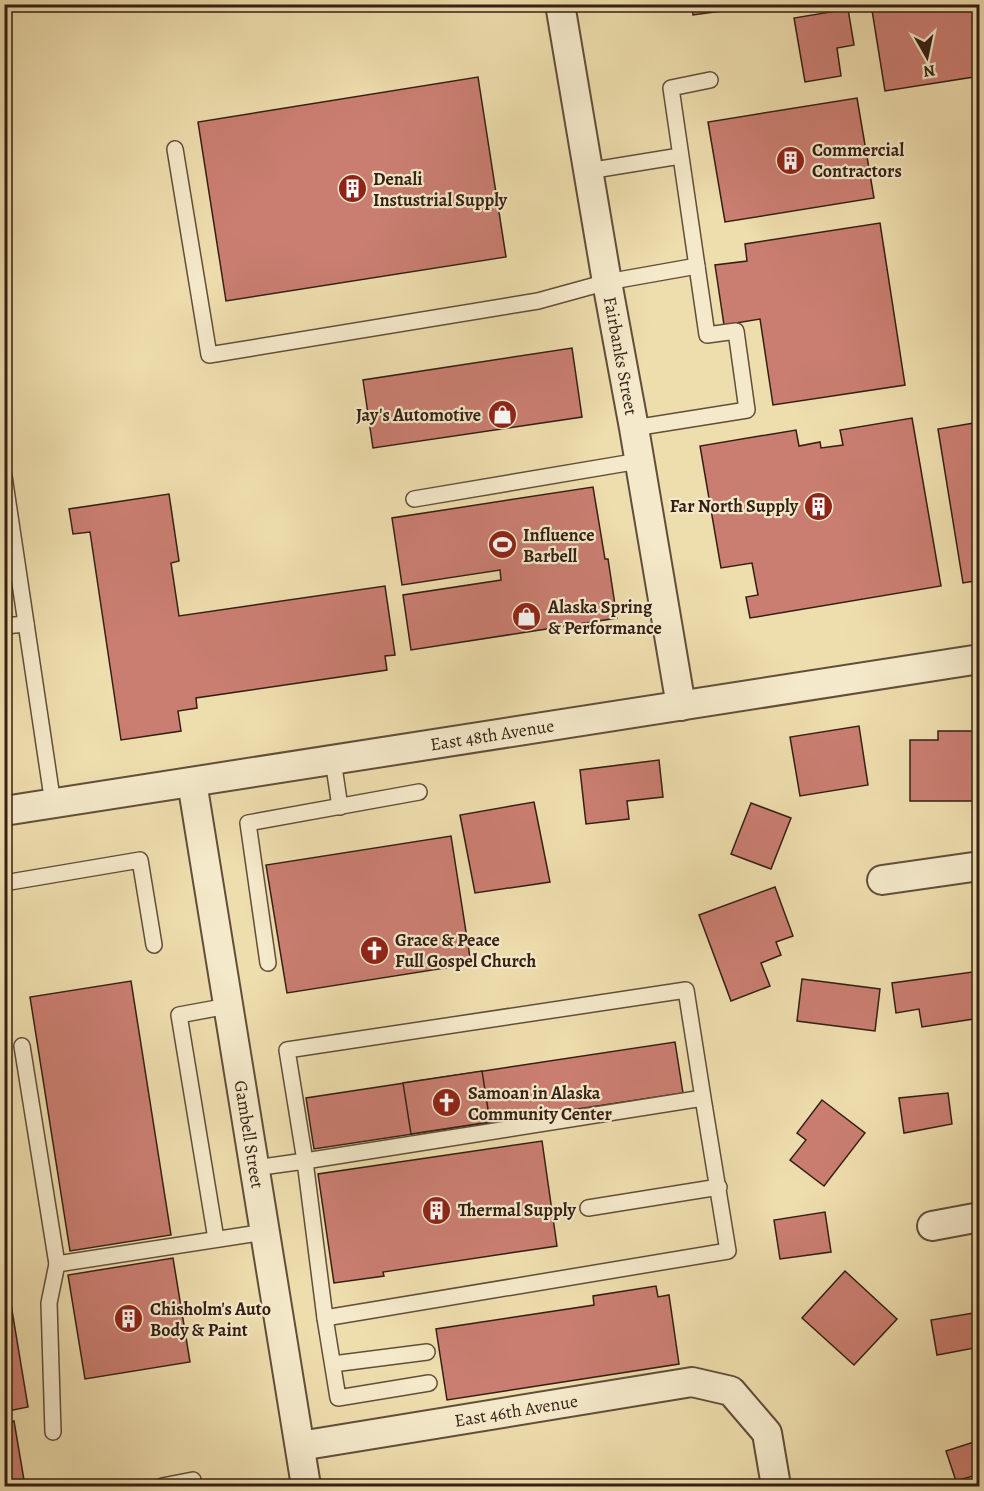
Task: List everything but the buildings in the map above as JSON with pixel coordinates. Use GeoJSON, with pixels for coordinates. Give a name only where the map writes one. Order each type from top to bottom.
{"type":"FeatureCollection","features":[{"type":"Feature","properties":{"kind":"street","name":"Fairbanks Street"},"geometry":{"type":"LineString","coordinates":[[560,4],[681,706]]}},
{"type":"Feature","properties":{"kind":"street","name":"East 48th Avenue"},"geometry":{"type":"LineString","coordinates":[[4,811],[980,659]]}},
{"type":"Feature","properties":{"kind":"street","name":"Gambell Street"},"geometry":{"type":"LineString","coordinates":[[192,782],[306,1486]]}},
{"type":"Feature","properties":{"kind":"street"},"geometry":{"type":"LineString","coordinates":[[882,880],[980,866]]}},
{"type":"Feature","properties":{"kind":"street"},"geometry":{"type":"LineString","coordinates":[[932,1226],[980,1217]]}},
{"type":"Feature","properties":{"kind":"street","name":"East 46th Avenue"},"geometry":{"type":"LineString","coordinates":[[300,1446],[692,1382],[731,1391],[767,1433],[776,1486]]}},
{"type":"Feature","properties":{"kind":"lane"},"geometry":{"type":"LineString","coordinates":[[634,428],[747,410],[736,331],[706,335],[671,87],[711,80]]}},
{"type":"Feature","properties":{"kind":"lane"},"geometry":{"type":"LineString","coordinates":[[175,149],[209,355],[538,301],[607,282],[698,266]]}},
{"type":"Feature","properties":{"kind":"lane"},"geometry":{"type":"LineString","coordinates":[[588,171],[680,156]]}},
{"type":"Feature","properties":{"kind":"lane"},"geometry":{"type":"LineString","coordinates":[[414,499],[639,461]]}},
{"type":"Feature","properties":{"kind":"lane"},"geometry":{"type":"LineString","coordinates":[[4,476],[53,804]]}},
{"type":"Feature","properties":{"kind":"lane"},"geometry":{"type":"LineString","coordinates":[[4,626],[26,624]]}},
{"type":"Feature","properties":{"kind":"lane"},"geometry":{"type":"LineString","coordinates":[[333,760],[340,807]]}},
{"type":"Feature","properties":{"kind":"lane"},"geometry":{"type":"LineString","coordinates":[[268,963],[248,823],[419,792]]}},
{"type":"Feature","properties":{"kind":"lane"},"geometry":{"type":"LineString","coordinates":[[4,883],[140,860],[154,945]]}},
{"type":"Feature","properties":{"kind":"lane"},"geometry":{"type":"LineString","coordinates":[[325,1318],[728,1251],[686,990],[287,1050],[305,1161],[325,1318],[338,1398],[429,1383]]}},
{"type":"Feature","properties":{"kind":"lane"},"geometry":{"type":"LineString","coordinates":[[216,1239],[179,1015],[228,1006]]}},
{"type":"Feature","properties":{"kind":"lane"},"geometry":{"type":"LineString","coordinates":[[22,1046],[57,1264],[49,1303],[53,1432]]}},
{"type":"Feature","properties":{"kind":"lane"},"geometry":{"type":"LineString","coordinates":[[254,1168],[703,1098]]}},
{"type":"Feature","properties":{"kind":"lane"},"geometry":{"type":"LineString","coordinates":[[588,1208],[719,1187]]}},
{"type":"Feature","properties":{"kind":"lane"},"geometry":{"type":"LineString","coordinates":[[57,1264],[265,1232]]}},
{"type":"Feature","properties":{"kind":"lane"},"geometry":{"type":"LineString","coordinates":[[333,1364],[427,1352]]}},
{"type":"Feature","properties":{"kind":"lane"},"geometry":{"type":"LineString","coordinates":[[162,1486],[193,1480]]}},
{"type":"Feature","properties":{"kind":"place","name":"Commercial Contractors"},"geometry":{"type":"Point","coordinates":[791,160]}},
{"type":"Feature","properties":{"kind":"place","name":"Denali Instustrial Supply"},"geometry":{"type":"Point","coordinates":[352,189]}},
{"type":"Feature","properties":{"kind":"place","name":"Jay's Automotive"},"geometry":{"type":"Point","coordinates":[502,415]}},
{"type":"Feature","properties":{"kind":"place","name":"Far North Supply"},"geometry":{"type":"Point","coordinates":[819,506]}},
{"type":"Feature","properties":{"kind":"place","name":"Influence Barbell"},"geometry":{"type":"Point","coordinates":[502,545]}},
{"type":"Feature","properties":{"kind":"place","name":"Alaska Spring & Performance"},"geometry":{"type":"Point","coordinates":[527,617]}},
{"type":"Feature","properties":{"kind":"place","name":"Grace & Peace Full Gospel Church"},"geometry":{"type":"Point","coordinates":[374,950]}},
{"type":"Feature","properties":{"kind":"place","name":"Samoan in Alaska Community Center"},"geometry":{"type":"Point","coordinates":[447,1103]}},
{"type":"Feature","properties":{"kind":"place","name":"Thermal Supply"},"geometry":{"type":"Point","coordinates":[437,1210]}},
{"type":"Feature","properties":{"kind":"place","name":"Chisholm's Auto Body & Paint"},"geometry":{"type":"Point","coordinates":[129,1319]}}]}
